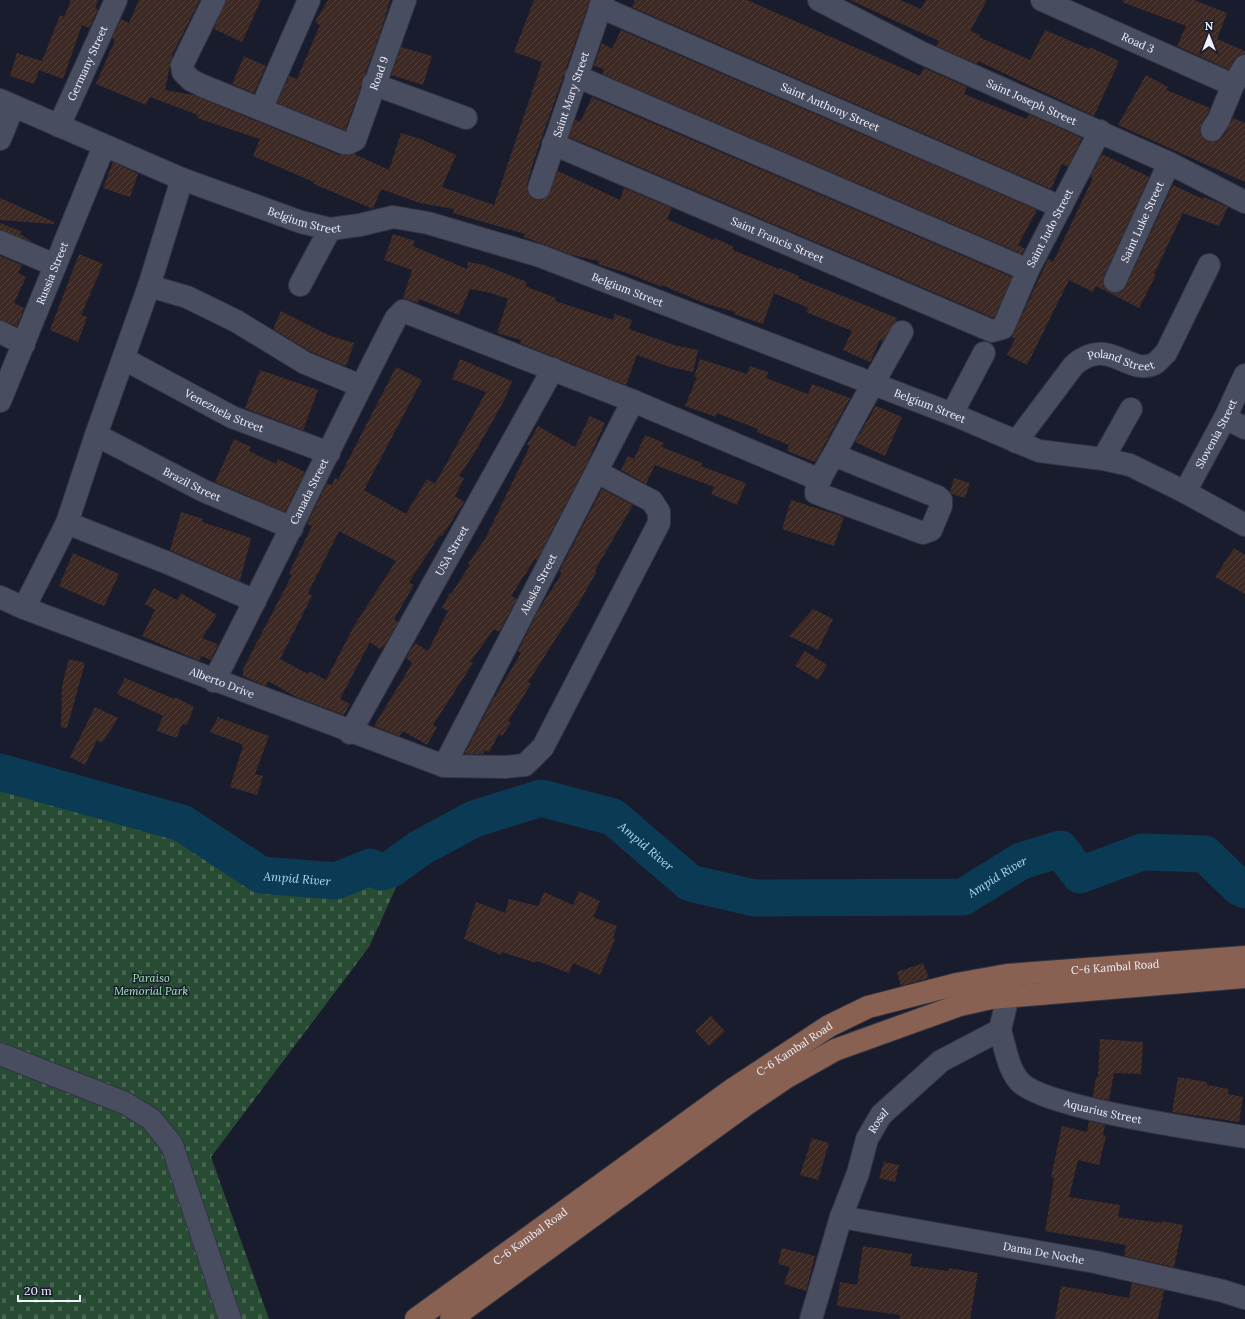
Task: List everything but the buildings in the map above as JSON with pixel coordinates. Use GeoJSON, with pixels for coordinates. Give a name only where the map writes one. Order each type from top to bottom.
{"type":"FeatureCollection","features":[{"type":"Feature","properties":{"kind":"main road","name":"C-6 Kambal Road"},"geometry":{"type":"LineString","coordinates":[[451,1319],[744,1106],[787,1076],[835,1050],[873,1035],[960,1005],[1007,986],[1245,957]]}},
{"type":"Feature","properties":{"kind":"main road","name":"C-6 Kambal Road"},"geometry":{"type":"LineString","coordinates":[[416,1319],[733,1089],[829,1026],[868,1007],[957,984],[1007,986],[1245,977]]}},
{"type":"Feature","properties":{"kind":"street","name":"Germany Street"},"geometry":{"type":"LineString","coordinates":[[59,126],[116,0]]}},
{"type":"Feature","properties":{"kind":"street"},"geometry":{"type":"LineString","coordinates":[[214,0],[182,65],[183,72],[191,80],[202,86],[261,109],[309,0]]}},
{"type":"Feature","properties":{"kind":"street","name":"Road 9"},"geometry":{"type":"LineString","coordinates":[[261,109],[344,143],[349,143],[355,140],[373,84],[405,0]]}},
{"type":"Feature","properties":{"kind":"street","name":"Saint Joseph Street"},"geometry":{"type":"LineString","coordinates":[[819,0],[922,53],[1100,131],[1169,163],[1245,202]]}},
{"type":"Feature","properties":{"kind":"street","name":"Road 3"},"geometry":{"type":"LineString","coordinates":[[1042,0],[1233,85]]}},
{"type":"Feature","properties":{"kind":"street","name":"Saint Mary Street"},"geometry":{"type":"LineString","coordinates":[[539,188],[602,3]]}},
{"type":"Feature","properties":{"kind":"street","name":"Saint Anthony Street"},"geometry":{"type":"LineString","coordinates":[[602,3],[1061,207]]}},
{"type":"Feature","properties":{"kind":"street"},"geometry":{"type":"LineString","coordinates":[[1212,130],[1219,119],[1233,85],[1245,66]]}},
{"type":"Feature","properties":{"kind":"street"},"geometry":{"type":"LineString","coordinates":[[576,76],[1028,270]]}},
{"type":"Feature","properties":{"kind":"street"},"geometry":{"type":"LineString","coordinates":[[373,84],[466,118]]}},
{"type":"Feature","properties":{"kind":"street","name":"Belgium Street"},"geometry":{"type":"LineString","coordinates":[[7,103],[182,179],[301,222],[330,229],[360,225],[393,217],[428,223],[540,256],[872,385],[952,414],[1039,451],[1103,459],[1130,465],[1185,492],[1245,525]]}},
{"type":"Feature","properties":{"kind":"street"},"geometry":{"type":"LineString","coordinates":[[0,139],[7,103]]}},
{"type":"Feature","properties":{"kind":"street","name":"Saint Judo Street"},"geometry":{"type":"LineString","coordinates":[[1004,328],[1028,270],[1100,131]]}},
{"type":"Feature","properties":{"kind":"street","name":"Saint Francis Street"},"geometry":{"type":"LineString","coordinates":[[553,144],[982,328],[992,331],[1004,328]]}},
{"type":"Feature","properties":{"kind":"street","name":"Russia Street"},"geometry":{"type":"LineString","coordinates":[[0,401],[104,146]]}},
{"type":"Feature","properties":{"kind":"street","name":"Saint Luke Street"},"geometry":{"type":"LineString","coordinates":[[1115,281],[1169,163]]}},
{"type":"Feature","properties":{"kind":"street"},"geometry":{"type":"LineString","coordinates":[[24,608],[67,523],[96,435],[149,286],[182,179]]}},
{"type":"Feature","properties":{"kind":"street"},"geometry":{"type":"LineString","coordinates":[[300,285],[330,229]]}},
{"type":"Feature","properties":{"kind":"street"},"geometry":{"type":"LineString","coordinates":[[0,242],[55,265]]}},
{"type":"Feature","properties":{"kind":"street","name":"Poland Street"},"geometry":{"type":"LineString","coordinates":[[1016,442],[1074,365],[1084,356],[1098,352],[1143,366],[1154,364],[1166,353],[1208,265]]}},
{"type":"Feature","properties":{"kind":"street"},"geometry":{"type":"LineString","coordinates":[[149,286],[187,296],[236,321],[305,364],[361,386]]}},
{"type":"Feature","properties":{"kind":"street","name":"Canada Street"},"geometry":{"type":"LineString","coordinates":[[214,681],[292,528],[361,386],[396,318],[403,311],[412,313],[553,369]]}},
{"type":"Feature","properties":{"kind":"street"},"geometry":{"type":"LineString","coordinates":[[0,332],[24,344]]}},
{"type":"Feature","properties":{"kind":"street"},"geometry":{"type":"LineString","coordinates":[[834,455],[938,497],[941,500],[941,506],[931,530],[923,533],[818,494],[816,491],[820,480],[902,332]]}},
{"type":"Feature","properties":{"kind":"street"},"geometry":{"type":"LineString","coordinates":[[952,414],[984,353]]}},
{"type":"Feature","properties":{"kind":"street","name":"Venezuela Street"},"geometry":{"type":"LineString","coordinates":[[124,359],[232,417],[329,453]]}},
{"type":"Feature","properties":{"kind":"street"},"geometry":{"type":"LineString","coordinates":[[553,369],[820,480]]}},
{"type":"Feature","properties":{"kind":"street","name":"USA Street"},"geometry":{"type":"LineString","coordinates":[[350,733],[553,369]]}},
{"type":"Feature","properties":{"kind":"street","name":"Slovenia Street"},"geometry":{"type":"LineString","coordinates":[[1185,492],[1225,418],[1245,375]]}},
{"type":"Feature","properties":{"kind":"street","name":"Alaska Street"},"geometry":{"type":"LineString","coordinates":[[444,766],[633,402]]}},
{"type":"Feature","properties":{"kind":"street"},"geometry":{"type":"LineString","coordinates":[[1103,459],[1131,409]]}},
{"type":"Feature","properties":{"kind":"street"},"geometry":{"type":"LineString","coordinates":[[1225,418],[1245,428]]}},
{"type":"Feature","properties":{"kind":"street","name":"Brazil Street"},"geometry":{"type":"LineString","coordinates":[[96,435],[204,491],[292,528]]}},
{"type":"Feature","properties":{"kind":"street","name":"Alberto Drive"},"geometry":{"type":"LineString","coordinates":[[0,597],[24,608],[350,733],[444,766],[505,768],[524,765],[543,747],[547,740],[659,523],[659,512],[652,501],[598,472]]}},
{"type":"Feature","properties":{"kind":"street"},"geometry":{"type":"LineString","coordinates":[[67,523],[168,563],[255,601]]}},
{"type":"Feature","properties":{"kind":"street"},"geometry":{"type":"LineString","coordinates":[[1000,1030],[1007,986]]}},
{"type":"Feature","properties":{"kind":"street","name":"Aquarius Street"},"geometry":{"type":"LineString","coordinates":[[1000,1030],[1010,1064],[1020,1082],[1036,1092],[1094,1110],[1245,1137]]}},
{"type":"Feature","properties":{"kind":"street","name":"Rosal"},"geometry":{"type":"LineString","coordinates":[[811,1319],[841,1217],[858,1173],[867,1139],[881,1114],[941,1061],[1000,1030]]}},
{"type":"Feature","properties":{"kind":"street"},"geometry":{"type":"LineString","coordinates":[[0,1054],[125,1103],[151,1119],[172,1145],[230,1319]]}},
{"type":"Feature","properties":{"kind":"street","name":"Dama De Noche"},"geometry":{"type":"LineString","coordinates":[[841,1217],[1095,1262],[1223,1291],[1245,1298]]}},
{"type":"Feature","properties":{"kind":"green space","name":"Paraiso Memorial Park"},"geometry":{"type":"Polygon","coordinates":[[[0,772],[182,823],[261,875],[336,881],[370,867],[398,883],[369,947],[211,1157],[269,1319],[0,1319],[0,772]]]}},
{"type":"Feature","properties":{"kind":"waterway","name":"Ampid River"},"geometry":{"type":"LineString","coordinates":[[0,772],[182,823],[261,875],[336,881],[370,867],[381,872],[391,869],[420,848],[474,819],[541,798],[613,817],[690,883],[754,898],[963,897],[1021,861],[1060,849],[1080,875],[1142,852],[1205,854],[1239,887],[1245,890]]}}]}
